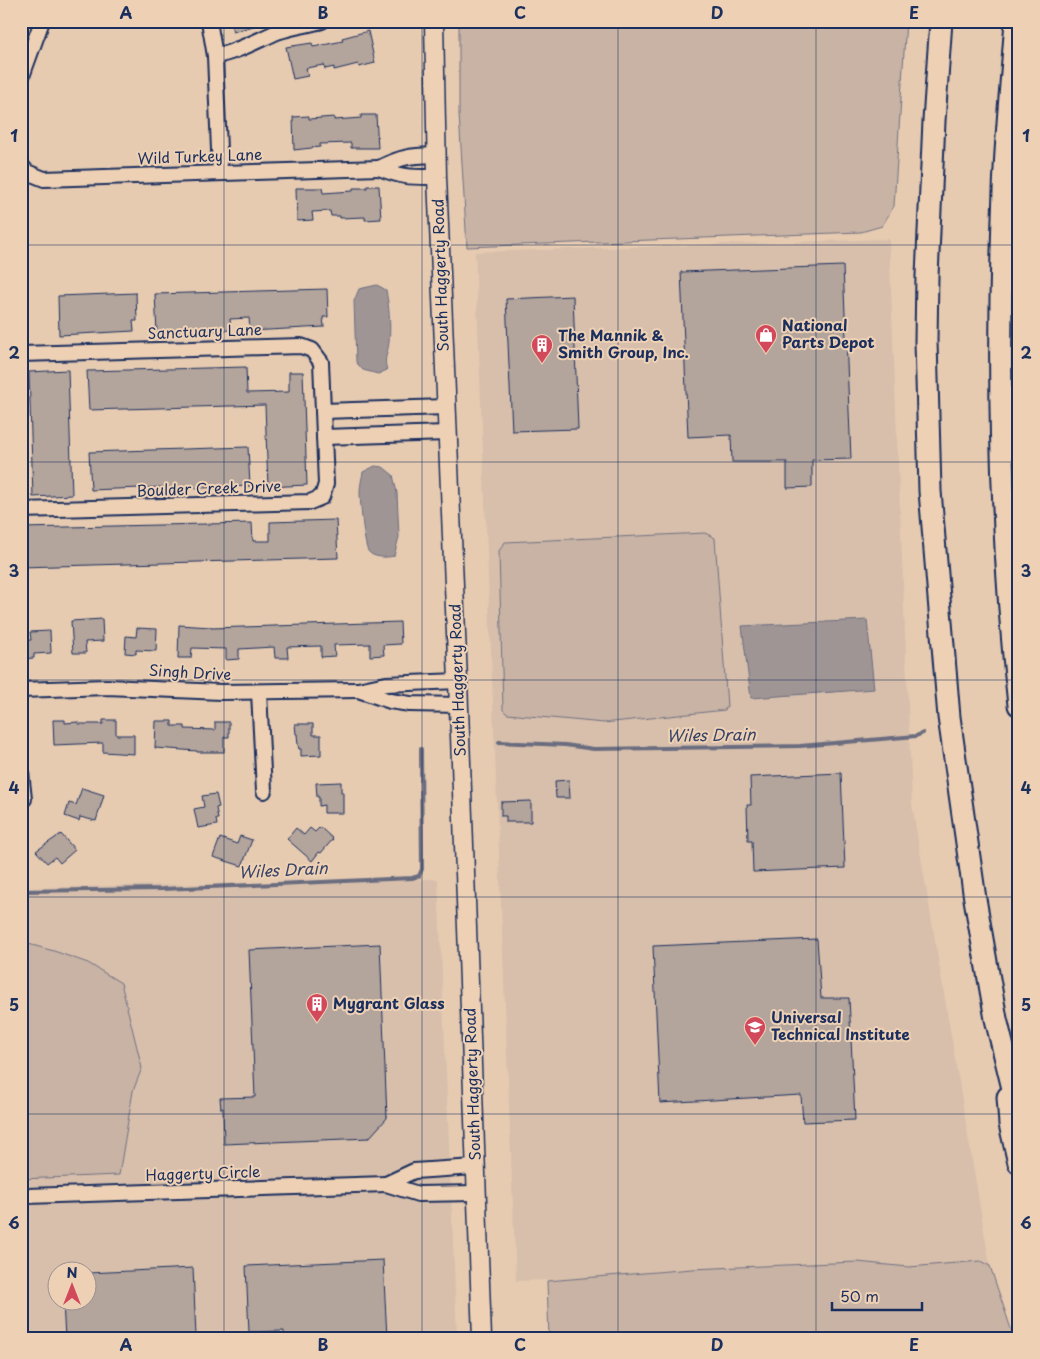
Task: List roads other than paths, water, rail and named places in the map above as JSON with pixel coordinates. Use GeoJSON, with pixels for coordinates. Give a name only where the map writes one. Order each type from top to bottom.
{"type":"FeatureCollection","features":[{"type":"Feature","properties":{"kind":"highway"},"geometry":{"type":"LineString","coordinates":[[941,21],[929,203],[926,286],[930,491],[949,717],[975,900],[996,1019],[1019,1113]]}},
{"type":"Feature","properties":{"kind":"highway"},"geometry":{"type":"LineString","coordinates":[[1016,21],[1004,188],[1000,373],[1002,484],[1007,574],[1019,705]]}},
{"type":"Feature","properties":{"kind":"highway"},"geometry":{"type":"LineString","coordinates":[[1003,1052],[1010,1124],[1019,1163]]}},
{"type":"Feature","properties":{"kind":"main road","name":"South Haggerty Road"},"geometry":{"type":"LineString","coordinates":[[434,21],[436,155],[459,705],[482,1338]]}},
{"type":"Feature","properties":{"kind":"street"},"geometry":{"type":"LineString","coordinates":[[21,79],[42,21]]}},
{"type":"Feature","properties":{"kind":"street"},"geometry":{"type":"LineString","coordinates":[[209,21],[215,56],[220,173]]}},
{"type":"Feature","properties":{"kind":"street"},"geometry":{"type":"LineString","coordinates":[[215,56],[249,46],[282,31],[322,21]]}},
{"type":"Feature","properties":{"kind":"street","name":"Wild Turkey Lane"},"geometry":{"type":"LineString","coordinates":[[379,168],[407,156],[436,155]]}},
{"type":"Feature","properties":{"kind":"street","name":"Wild Turkey Lane"},"geometry":{"type":"LineString","coordinates":[[23,167],[36,177],[44,179],[379,168],[399,176],[437,177]]}},
{"type":"Feature","properties":{"kind":"street","name":"Sanctuary Lane"},"geometry":{"type":"LineString","coordinates":[[21,354],[301,346],[312,350],[321,362],[324,424]]}},
{"type":"Feature","properties":{"kind":"street"},"geometry":{"type":"LineString","coordinates":[[324,424],[446,407]]}},
{"type":"Feature","properties":{"kind":"street"},"geometry":{"type":"LineString","coordinates":[[324,424],[447,433]]}},
{"type":"Feature","properties":{"kind":"street","name":"Boulder Creek Drive"},"geometry":{"type":"LineString","coordinates":[[21,510],[310,502],[322,497],[326,484],[324,424]]}},
{"type":"Feature","properties":{"kind":"street","name":"Singh Drive"},"geometry":{"type":"LineString","coordinates":[[21,690],[107,686],[221,692],[358,690],[386,684],[458,680]]}},
{"type":"Feature","properties":{"kind":"street","name":"Singh Drive"},"geometry":{"type":"LineString","coordinates":[[358,690],[390,701],[410,704],[459,705]]}},
{"type":"Feature","properties":{"kind":"street"},"geometry":{"type":"LineString","coordinates":[[259,692],[264,791]]}},
{"type":"Feature","properties":{"kind":"street"},"geometry":{"type":"LineString","coordinates":[[21,772],[24,799]]}},
{"type":"Feature","properties":{"kind":"street","name":"Haggerty Circle"},"geometry":{"type":"LineString","coordinates":[[386,1184],[414,1171],[475,1167]]}},
{"type":"Feature","properties":{"kind":"street","name":"Haggerty Circle"},"geometry":{"type":"LineString","coordinates":[[21,1197],[386,1184],[418,1194],[476,1193]]}},
{"type":"Feature","properties":{"kind":"waterway","name":"Wiles Drain"},"geometry":{"type":"LineString","coordinates":[[499,742],[565,745],[594,749],[800,746],[916,736],[923,733]]}},
{"type":"Feature","properties":{"kind":"waterway","name":"Wiles Drain"},"geometry":{"type":"LineString","coordinates":[[21,891],[163,889],[412,878],[419,876],[422,869],[421,749]]}},
{"type":"Feature","properties":{"kind":"place","name":"National Parts Depot"},"geometry":{"type":"Point","coordinates":[766,354]}},
{"type":"Feature","properties":{"kind":"place","name":"The Mannik & Smith Group, Inc."},"geometry":{"type":"Point","coordinates":[542,364]}},
{"type":"Feature","properties":{"kind":"place","name":"Mygrant Glass"},"geometry":{"type":"Point","coordinates":[317,1023]}},
{"type":"Feature","properties":{"kind":"place","name":"Universal Technical Institute"},"geometry":{"type":"Point","coordinates":[755,1046]}}]}
